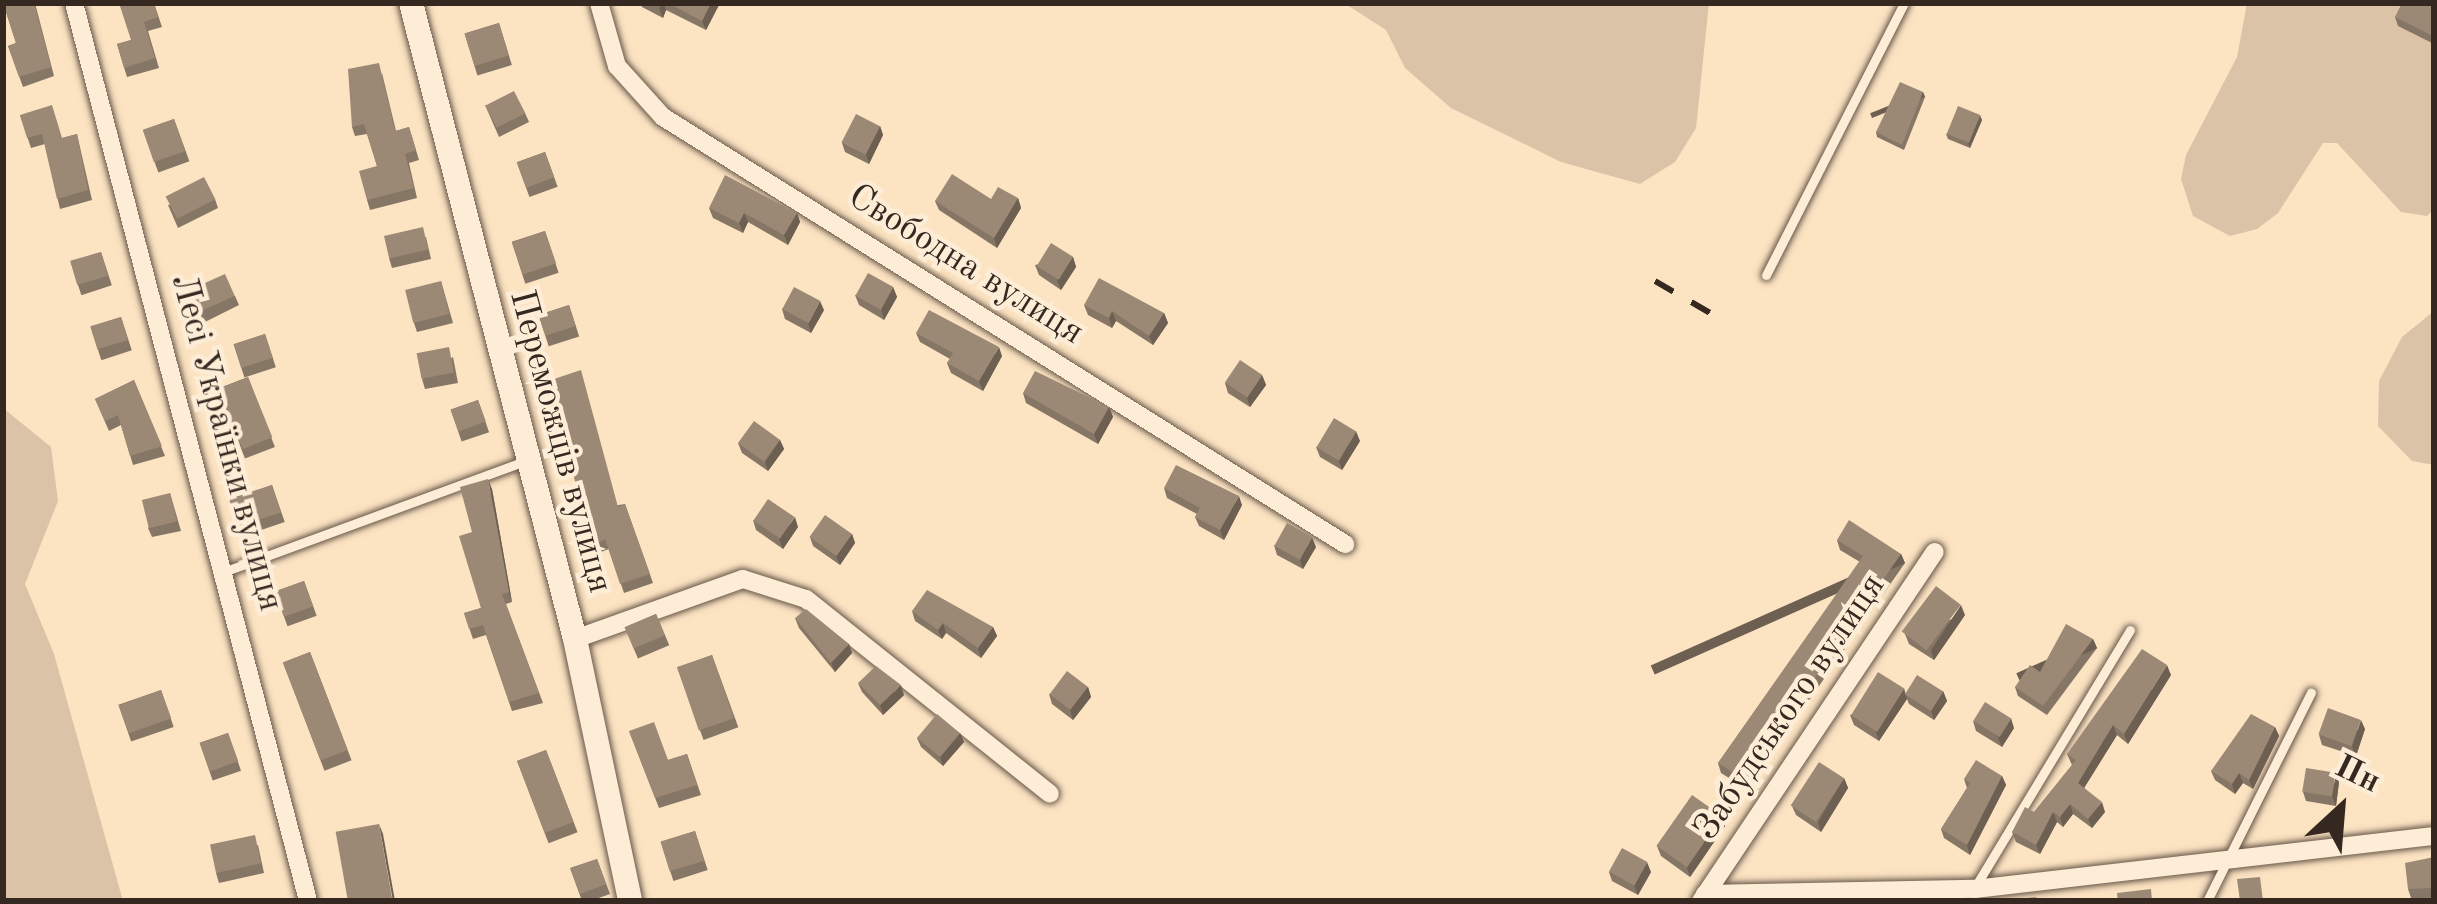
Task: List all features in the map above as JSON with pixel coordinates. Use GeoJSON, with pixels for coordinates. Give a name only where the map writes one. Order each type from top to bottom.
{"type":"FeatureCollection","features":[{"type":"Feature","properties":{"kind":"main road","name":"Переможців вулиця"},"geometry":{"type":"LineString","coordinates":[[411,3],[575,639],[630,901]]}},
{"type":"Feature","properties":{"kind":"street","name":"Лесі Українки вулиця"},"geometry":{"type":"LineString","coordinates":[[74,3],[226,571],[308,901]]}},
{"type":"Feature","properties":{"kind":"street","name":"Свободна вулиця"},"geometry":{"type":"LineString","coordinates":[[598,3],[616,66],[663,117],[1345,544]]}},
{"type":"Feature","properties":{"kind":"street","name":"Забудського вулиця"},"geometry":{"type":"LineString","coordinates":[[1703,898],[1935,552]]}},
{"type":"Feature","properties":{"kind":"street"},"geometry":{"type":"LineString","coordinates":[[575,639],[743,579],[806,599],[1050,794]]}},
{"type":"Feature","properties":{"kind":"street"},"geometry":{"type":"LineString","coordinates":[[1703,898],[1975,889],[2230,865],[2434,836]]}},
{"type":"Feature","properties":{"kind":"lane"},"geometry":{"type":"LineString","coordinates":[[1766,274],[1904,3]]}},
{"type":"Feature","properties":{"kind":"lane"},"geometry":{"type":"LineString","coordinates":[[226,571],[526,461]]}},
{"type":"Feature","properties":{"kind":"lane"},"geometry":{"type":"LineString","coordinates":[[1975,889],[2130,630]]}},
{"type":"Feature","properties":{"kind":"lane"},"geometry":{"type":"LineString","coordinates":[[2207,901],[2230,865],[2311,692]]}},
{"type":"Feature","properties":{"kind":"shaded area"},"geometry":{"type":"Polygon","coordinates":[[[1344,3],[1709,3],[1696,128],[1675,162],[1640,184],[1561,162],[1451,108],[1405,68],[1386,30],[1344,3]]]}},
{"type":"Feature","properties":{"kind":"shaded area"},"geometry":{"type":"Polygon","coordinates":[[[2247,3],[2434,3],[2434,209],[2427,216],[2401,212],[2337,143],[2323,143],[2278,213],[2257,229],[2230,236],[2193,216],[2181,179],[2186,155],[2237,57],[2247,3]]]}},
{"type":"Feature","properties":{"kind":"shaded area"},"geometry":{"type":"Polygon","coordinates":[[[2434,311],[2434,465],[2412,461],[2378,426],[2379,381],[2402,337],[2434,311]]]}},
{"type":"Feature","properties":{"kind":"shaded area"},"geometry":{"type":"Polygon","coordinates":[[[3,408],[51,447],[58,501],[25,584],[54,654],[123,901],[3,901],[3,408]]]}},
{"type":"Feature","properties":{"kind":"building"},"geometry":{"type":"Polygon","coordinates":[[[3,3],[34,3],[51,67],[19,77],[8,46],[16,43],[3,3]]]}},
{"type":"Feature","properties":{"kind":"building"},"geometry":{"type":"Polygon","coordinates":[[[119,3],[154,3],[158,17],[144,22],[155,58],[124,68],[117,44],[131,40],[119,3]]]}},
{"type":"Feature","properties":{"kind":"building"},"geometry":{"type":"Polygon","coordinates":[[[668,3],[711,3],[702,21],[668,3]]]}},
{"type":"Feature","properties":{"kind":"building"},"geometry":{"type":"Polygon","coordinates":[[[2402,3],[2434,8],[2433,36],[2395,17],[2402,3]]]}},
{"type":"Feature","properties":{"kind":"building"},"geometry":{"type":"Polygon","coordinates":[[[499,23],[509,56],[475,66],[465,34],[499,23]]]}},
{"type":"Feature","properties":{"kind":"building"},"geometry":{"type":"Polygon","coordinates":[[[379,63],[395,131],[409,127],[416,150],[405,154],[414,188],[367,200],[359,171],[377,166],[364,124],[352,127],[348,69],[379,63]]]}},
{"type":"Feature","properties":{"kind":"building"},"geometry":{"type":"Polygon","coordinates":[[[1900,82],[1923,92],[1902,145],[1876,132],[1900,82]]]}},
{"type":"Feature","properties":{"kind":"building"},"geometry":{"type":"Polygon","coordinates":[[[514,91],[525,113],[497,128],[485,106],[514,91]]]}},
{"type":"Feature","properties":{"kind":"building"},"geometry":{"type":"Polygon","coordinates":[[[52,105],[62,138],[77,134],[88,190],[57,199],[42,134],[27,138],[20,115],[52,105]]]}},
{"type":"Feature","properties":{"kind":"building"},"geometry":{"type":"Polygon","coordinates":[[[1958,106],[1980,115],[1969,143],[1947,134],[1958,106]]]}},
{"type":"Feature","properties":{"kind":"building"},"geometry":{"type":"Polygon","coordinates":[[[856,114],[880,126],[866,155],[841,143],[856,114]]]}},
{"type":"Feature","properties":{"kind":"building"},"geometry":{"type":"Polygon","coordinates":[[[174,119],[185,151],[154,162],[143,130],[174,119]]]}},
{"type":"Feature","properties":{"kind":"building"},"geometry":{"type":"Polygon","coordinates":[[[545,152],[554,177],[526,188],[517,162],[545,152]]]}},
{"type":"Feature","properties":{"kind":"building"},"geometry":{"type":"Polygon","coordinates":[[[952,174],[991,199],[998,187],[1018,198],[994,238],[935,201],[952,174]]]}},
{"type":"Feature","properties":{"kind":"building"},"geometry":{"type":"Polygon","coordinates":[[[725,175],[797,213],[784,235],[744,213],[739,223],[709,208],[725,175]]]}},
{"type":"Feature","properties":{"kind":"building"},"geometry":{"type":"Polygon","coordinates":[[[204,177],[215,199],[177,219],[166,197],[204,177]]]}},
{"type":"Feature","properties":{"kind":"building"},"geometry":{"type":"Polygon","coordinates":[[[423,227],[428,249],[389,258],[384,236],[423,227]]]}},
{"type":"Feature","properties":{"kind":"building"},"geometry":{"type":"Polygon","coordinates":[[[545,231],[556,263],[523,275],[512,242],[545,231]]]}},
{"type":"Feature","properties":{"kind":"building"},"geometry":{"type":"Polygon","coordinates":[[[1051,243],[1073,257],[1059,280],[1037,266],[1051,243]]]}},
{"type":"Feature","properties":{"kind":"building"},"geometry":{"type":"Polygon","coordinates":[[[101,252],[108,276],[77,285],[70,261],[101,252]]]}},
{"type":"Feature","properties":{"kind":"building"},"geometry":{"type":"Polygon","coordinates":[[[868,273],[893,287],[881,310],[855,296],[868,273]]]}},
{"type":"Feature","properties":{"kind":"building"},"geometry":{"type":"Polygon","coordinates":[[[225,274],[235,296],[195,314],[185,292],[225,274]]]}},
{"type":"Feature","properties":{"kind":"building"},"geometry":{"type":"Polygon","coordinates":[[[1099,278],[1164,313],[1149,336],[1112,311],[1109,318],[1084,305],[1099,278]]]}},
{"type":"Feature","properties":{"kind":"building"},"geometry":{"type":"Polygon","coordinates":[[[441,281],[449,314],[413,323],[405,290],[441,281]]]}},
{"type":"Feature","properties":{"kind":"building"},"geometry":{"type":"Polygon","coordinates":[[[794,287],[820,301],[809,323],[782,309],[794,287]]]}},
{"type":"Feature","properties":{"kind":"building"},"geometry":{"type":"Polygon","coordinates":[[[569,305],[576,326],[545,336],[539,315],[569,305]]]}},
{"type":"Feature","properties":{"kind":"building"},"geometry":{"type":"Polygon","coordinates":[[[929,310],[999,347],[979,381],[947,363],[953,353],[916,333],[929,310]]]}},
{"type":"Feature","properties":{"kind":"building"},"geometry":{"type":"Polygon","coordinates":[[[121,317],[128,340],[97,349],[90,326],[121,317]]]}},
{"type":"Feature","properties":{"kind":"building"},"geometry":{"type":"Polygon","coordinates":[[[265,334],[273,358],[241,368],[234,344],[265,334]]]}},
{"type":"Feature","properties":{"kind":"building"},"geometry":{"type":"Polygon","coordinates":[[[449,347],[454,373],[422,379],[417,353],[449,347]]]}},
{"type":"Feature","properties":{"kind":"building"},"geometry":{"type":"Polygon","coordinates":[[[1240,360],[1262,375],[1247,397],[1225,382],[1240,360]]]}},
{"type":"Feature","properties":{"kind":"building"},"geometry":{"type":"Polygon","coordinates":[[[581,370],[618,507],[625,504],[650,574],[620,584],[605,539],[595,544],[582,511],[551,380],[581,370]]]}},
{"type":"Feature","properties":{"kind":"building"},"geometry":{"type":"Polygon","coordinates":[[[1035,371],[1109,407],[1094,434],[1023,393],[1035,371]]]}},
{"type":"Feature","properties":{"kind":"building"},"geometry":{"type":"Polygon","coordinates":[[[248,377],[272,437],[243,449],[218,389],[248,377]]]}},
{"type":"Feature","properties":{"kind":"building"},"geometry":{"type":"Polygon","coordinates":[[[134,380],[162,446],[130,456],[118,415],[105,421],[95,399],[134,380]]]}},
{"type":"Feature","properties":{"kind":"building"},"geometry":{"type":"Polygon","coordinates":[[[478,400],[486,422],[459,432],[451,410],[478,400]]]}},
{"type":"Feature","properties":{"kind":"building"},"geometry":{"type":"Polygon","coordinates":[[[1334,418],[1356,431],[1339,461],[1316,447],[1334,418]]]}},
{"type":"Feature","properties":{"kind":"building"},"geometry":{"type":"Polygon","coordinates":[[[754,421],[780,440],[764,462],[738,443],[754,421]]]}},
{"type":"Feature","properties":{"kind":"building"},"geometry":{"type":"Polygon","coordinates":[[[1176,465],[1239,496],[1220,530],[1195,517],[1200,508],[1164,488],[1176,465]]]}},
{"type":"Feature","properties":{"kind":"building"},"geometry":{"type":"Polygon","coordinates":[[[488,479],[509,592],[502,594],[539,693],[509,702],[483,625],[469,629],[464,613],[481,608],[459,536],[472,532],[460,487],[488,479]]]}},
{"type":"Feature","properties":{"kind":"building"},"geometry":{"type":"Polygon","coordinates":[[[272,485],[281,513],[238,526],[229,499],[272,485]]]}},
{"type":"Feature","properties":{"kind":"building"},"geometry":{"type":"Polygon","coordinates":[[[170,493],[177,521],[149,528],[142,500],[170,493]]]}},
{"type":"Feature","properties":{"kind":"building"},"geometry":{"type":"Polygon","coordinates":[[[768,499],[795,517],[780,538],[753,521],[768,499]]]}},
{"type":"Feature","properties":{"kind":"building"},"geometry":{"type":"Polygon","coordinates":[[[825,515],[852,534],[837,556],[810,537],[825,515]]]}},
{"type":"Feature","properties":{"kind":"building"},"geometry":{"type":"Polygon","coordinates":[[[1849,520],[1901,554],[1744,779],[1718,763],[1863,556],[1837,540],[1849,520]]]}},
{"type":"Feature","properties":{"kind":"building"},"geometry":{"type":"Polygon","coordinates":[[[1287,523],[1312,537],[1300,560],[1274,546],[1287,523]]]}},
{"type":"Feature","properties":{"kind":"building"},"geometry":{"type":"Polygon","coordinates":[[[304,581],[313,606],[284,617],[275,592],[304,581]]]}},
{"type":"Feature","properties":{"kind":"building"},"geometry":{"type":"Polygon","coordinates":[[[1936,586],[1961,605],[1926,650],[1902,632],[1936,586]]]}},
{"type":"Feature","properties":{"kind":"building"},"geometry":{"type":"Polygon","coordinates":[[[927,590],[993,627],[978,648],[943,623],[938,630],[912,611],[927,590]]]}},
{"type":"Feature","properties":{"kind":"building"},"geometry":{"type":"Polygon","coordinates":[[[806,609],[849,644],[831,663],[795,618],[806,609]]]}},
{"type":"Feature","properties":{"kind":"building"},"geometry":{"type":"Polygon","coordinates":[[[656,614],[665,635],[634,648],[625,627],[656,614]]]}},
{"type":"Feature","properties":{"kind":"building"},"geometry":{"type":"Polygon","coordinates":[[[2066,624],[2093,639],[2043,706],[2015,687],[2030,665],[2040,672],[2066,624]]]}},
{"type":"Feature","properties":{"kind":"building"},"geometry":{"type":"Polygon","coordinates":[[[2142,649],[2167,665],[2124,734],[2113,725],[2078,783],[2102,802],[2088,819],[2070,804],[2060,817],[2053,812],[2036,845],[2012,832],[2025,807],[2034,812],[2076,760],[2067,754],[2142,649]]]}},
{"type":"Feature","properties":{"kind":"building"},"geometry":{"type":"Polygon","coordinates":[[[310,652],[348,750],[321,760],[283,662],[310,652]]]}},
{"type":"Feature","properties":{"kind":"building"},"geometry":{"type":"Polygon","coordinates":[[[712,655],[734,718],[699,730],[677,667],[712,655]]]}},
{"type":"Feature","properties":{"kind":"building"},"geometry":{"type":"Polygon","coordinates":[[[876,666],[901,685],[880,705],[858,683],[876,666]]]}},
{"type":"Feature","properties":{"kind":"building"},"geometry":{"type":"Polygon","coordinates":[[[1067,671],[1088,687],[1070,710],[1050,694],[1067,671]]]}},
{"type":"Feature","properties":{"kind":"building"},"geometry":{"type":"Polygon","coordinates":[[[1878,672],[1904,688],[1877,732],[1851,715],[1878,672]]]}},
{"type":"Feature","properties":{"kind":"building"},"geometry":{"type":"Polygon","coordinates":[[[1917,675],[1943,691],[1931,711],[1905,695],[1917,675]]]}},
{"type":"Feature","properties":{"kind":"building"},"geometry":{"type":"Polygon","coordinates":[[[161,690],[171,718],[129,734],[119,705],[161,690]]]}},
{"type":"Feature","properties":{"kind":"building"},"geometry":{"type":"Polygon","coordinates":[[[1985,702],[2011,718],[2000,737],[1973,721],[1985,702]]]}},
{"type":"Feature","properties":{"kind":"building"},"geometry":{"type":"Polygon","coordinates":[[[2328,708],[2361,720],[2351,746],[2318,734],[2328,708]]]}},
{"type":"Feature","properties":{"kind":"building"},"geometry":{"type":"Polygon","coordinates":[[[937,714],[960,733],[940,757],[917,738],[937,714]]]}},
{"type":"Feature","properties":{"kind":"building"},"geometry":{"type":"Polygon","coordinates":[[[2251,714],[2275,727],[2249,780],[2239,773],[2232,784],[2211,771],[2251,714]]]}},
{"type":"Feature","properties":{"kind":"building"},"geometry":{"type":"Polygon","coordinates":[[[654,722],[668,760],[687,754],[697,785],[655,798],[629,731],[654,722]]]}},
{"type":"Feature","properties":{"kind":"building"},"geometry":{"type":"Polygon","coordinates":[[[228,733],[238,761],[210,771],[200,743],[228,733]]]}},
{"type":"Feature","properties":{"kind":"building"},"geometry":{"type":"Polygon","coordinates":[[[546,750],[574,822],[545,833],[517,761],[546,750]]]}},
{"type":"Feature","properties":{"kind":"building"},"geometry":{"type":"Polygon","coordinates":[[[1976,760],[2002,776],[1967,845],[1941,829],[1970,783],[1964,779],[1976,760]]]}},
{"type":"Feature","properties":{"kind":"building"},"geometry":{"type":"Polygon","coordinates":[[[1819,762],[1844,778],[1816,822],[1791,806],[1819,762]]]}},
{"type":"Feature","properties":{"kind":"building"},"geometry":{"type":"Polygon","coordinates":[[[2306,768],[2336,773],[2332,796],[2302,792],[2306,768]]]}},
{"type":"Feature","properties":{"kind":"building"},"geometry":{"type":"Polygon","coordinates":[[[1692,795],[1722,816],[1687,867],[1656,846],[1692,795]]]}},
{"type":"Feature","properties":{"kind":"building"},"geometry":{"type":"Polygon","coordinates":[[[379,824],[393,901],[348,901],[336,832],[379,824]]]}},
{"type":"Feature","properties":{"kind":"building"},"geometry":{"type":"Polygon","coordinates":[[[695,831],[704,861],[670,871],[661,842],[695,831]]]}},
{"type":"Feature","properties":{"kind":"building"},"geometry":{"type":"Polygon","coordinates":[[[255,835],[261,863],[216,873],[210,845],[255,835]]]}},
{"type":"Feature","properties":{"kind":"building"},"geometry":{"type":"Polygon","coordinates":[[[1622,848],[1647,862],[1634,886],[1609,872],[1622,848]]]}},
{"type":"Feature","properties":{"kind":"building"},"geometry":{"type":"Polygon","coordinates":[[[2434,857],[2434,888],[2408,889],[2405,863],[2434,857]]]}},
{"type":"Feature","properties":{"kind":"building"},"geometry":{"type":"Polygon","coordinates":[[[597,859],[606,884],[580,894],[571,869],[597,859]]]}},
{"type":"Feature","properties":{"kind":"building"},"geometry":{"type":"Polygon","coordinates":[[[2260,877],[2263,901],[2240,901],[2237,879],[2260,877]]]}},
{"type":"Feature","properties":{"kind":"building"},"geometry":{"type":"Polygon","coordinates":[[[2151,889],[2152,901],[2118,901],[2117,893],[2151,889]]]}},
{"type":"Feature","properties":{"kind":"railway"},"geometry":{"type":"LineString","coordinates":[[1655,281],[1712,314]]}}]}
